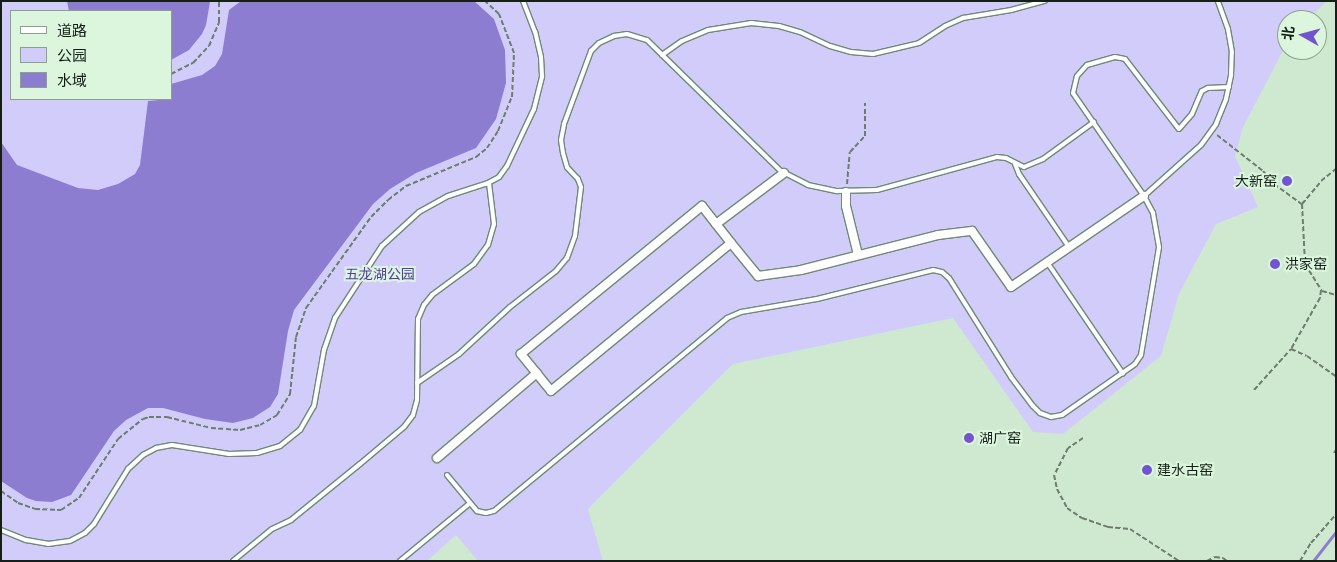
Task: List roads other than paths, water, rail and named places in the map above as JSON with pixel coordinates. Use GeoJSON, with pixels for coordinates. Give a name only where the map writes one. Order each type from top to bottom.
{"type":"FeatureCollection","features":[{"type":"Feature","properties":{"kind":"street"},"geometry":{"type":"LineString","coordinates":[[716,224],[784,173]]}},
{"type":"Feature","properties":{"kind":"street"},"geometry":{"type":"LineString","coordinates":[[846,192],[846,206],[858,255]]}},
{"type":"Feature","properties":{"kind":"street"},"geometry":{"type":"LineString","coordinates":[[731,243],[551,391],[521,354],[702,206],[758,276],[801,270],[938,235],[972,230],[1010,287],[1144,196]]}},
{"type":"Feature","properties":{"kind":"street"},"geometry":{"type":"LineString","coordinates":[[437,458],[536,373]]}},
{"type":"Feature","properties":{"kind":"lane"},"geometry":{"type":"LineString","coordinates":[[1,530],[26,540],[48,544],[62,543],[78,537],[94,524],[128,469],[143,455],[161,446],[178,445],[220,453],[243,454],[265,451],[287,442],[306,423],[314,406],[324,350],[335,318],[382,246],[400,227],[428,206],[489,183],[508,166],[534,109],[540,87],[542,67],[539,48],[523,1]]}},
{"type":"Feature","properties":{"kind":"lane"},"geometry":{"type":"LineString","coordinates":[[662,55],[682,42],[708,30],[751,23],[778,26],[800,32],[830,46],[851,52],[873,54],[919,43],[945,26],[963,18],[1011,10],[1045,1]]}},
{"type":"Feature","properties":{"kind":"lane"},"geometry":{"type":"LineString","coordinates":[[1144,196],[1193,154],[1222,112],[1229,87],[1232,63],[1230,40],[1218,1]]}},
{"type":"Feature","properties":{"kind":"lane"},"geometry":{"type":"LineString","coordinates":[[417,383],[459,354],[510,307],[556,271],[567,258],[575,236],[581,187],[568,167],[561,140],[564,124],[591,50],[599,43],[614,36],[627,34],[647,40],[784,173],[808,185],[846,192],[877,190],[997,157],[1006,158],[1015,164],[1024,166],[1044,158],[1094,122]]}},
{"type":"Feature","properties":{"kind":"lane"},"geometry":{"type":"LineString","coordinates":[[447,475],[468,504],[477,512],[486,513],[494,510],[728,318],[741,312],[817,299],[933,270],[942,272],[949,278],[1011,377],[1040,413],[1051,417],[1062,415],[1123,374],[1135,364],[1141,355],[1158,260],[1157,229],[1153,213],[1144,196],[1074,93],[1075,82],[1087,65],[1115,57],[1128,62],[1179,128],[1192,114],[1202,91],[1208,88],[1229,87]]}},
{"type":"Feature","properties":{"kind":"lane"},"geometry":{"type":"LineString","coordinates":[[1015,164],[1069,247]]}},
{"type":"Feature","properties":{"kind":"lane"},"geometry":{"type":"LineString","coordinates":[[234,561],[272,528],[290,520],[404,427],[415,409],[417,383],[416,326],[420,312],[432,295],[479,258],[492,236],[494,208],[489,183]]}},
{"type":"Feature","properties":{"kind":"lane"},"geometry":{"type":"LineString","coordinates":[[1047,262],[1123,374]]}},
{"type":"Feature","properties":{"kind":"lane"},"geometry":{"type":"LineString","coordinates":[[400,561],[468,504]]}},
{"type":"Feature","properties":{"kind":"water"},"geometry":{"type":"Polygon","coordinates":[[[67,1],[210,2],[206,25],[202,34],[189,50],[172,59],[172,10],[69,10],[67,1]]]}},
{"type":"Feature","properties":{"kind":"water"},"geometry":{"type":"Polygon","coordinates":[[[241,1],[474,1],[494,19],[505,50],[506,83],[496,119],[476,148],[416,173],[390,189],[373,204],[294,310],[288,331],[278,394],[270,407],[253,418],[233,423],[205,419],[163,408],[148,408],[126,420],[114,431],[71,495],[52,502],[36,501],[27,498],[1,481],[1,142],[17,165],[78,188],[98,190],[118,184],[135,174],[140,165],[148,101],[172,100],[172,84],[202,75],[215,66],[222,54],[229,10],[241,1]]]}},
{"type":"Feature","properties":{"kind":"waterway"},"geometry":{"type":"LineString","coordinates":[[1313,561],[1336,532]]}},
{"type":"Feature","properties":{"kind":"place","name":"大新窑"},"geometry":{"type":"Point","coordinates":[1287,181]}},
{"type":"Feature","properties":{"kind":"place","name":"洪家窑"},"geometry":{"type":"Point","coordinates":[1275,264]}},
{"type":"Feature","properties":{"kind":"place","name":"湖广窑"},"geometry":{"type":"Point","coordinates":[969,438]}},
{"type":"Feature","properties":{"kind":"place","name":"建水古窑"},"geometry":{"type":"Point","coordinates":[1147,470]}},
{"type":"Feature","properties":{"kind":"park label","name":"五龙湖公园"},"geometry":{"type":"Point","coordinates":[380,274]}}]}
